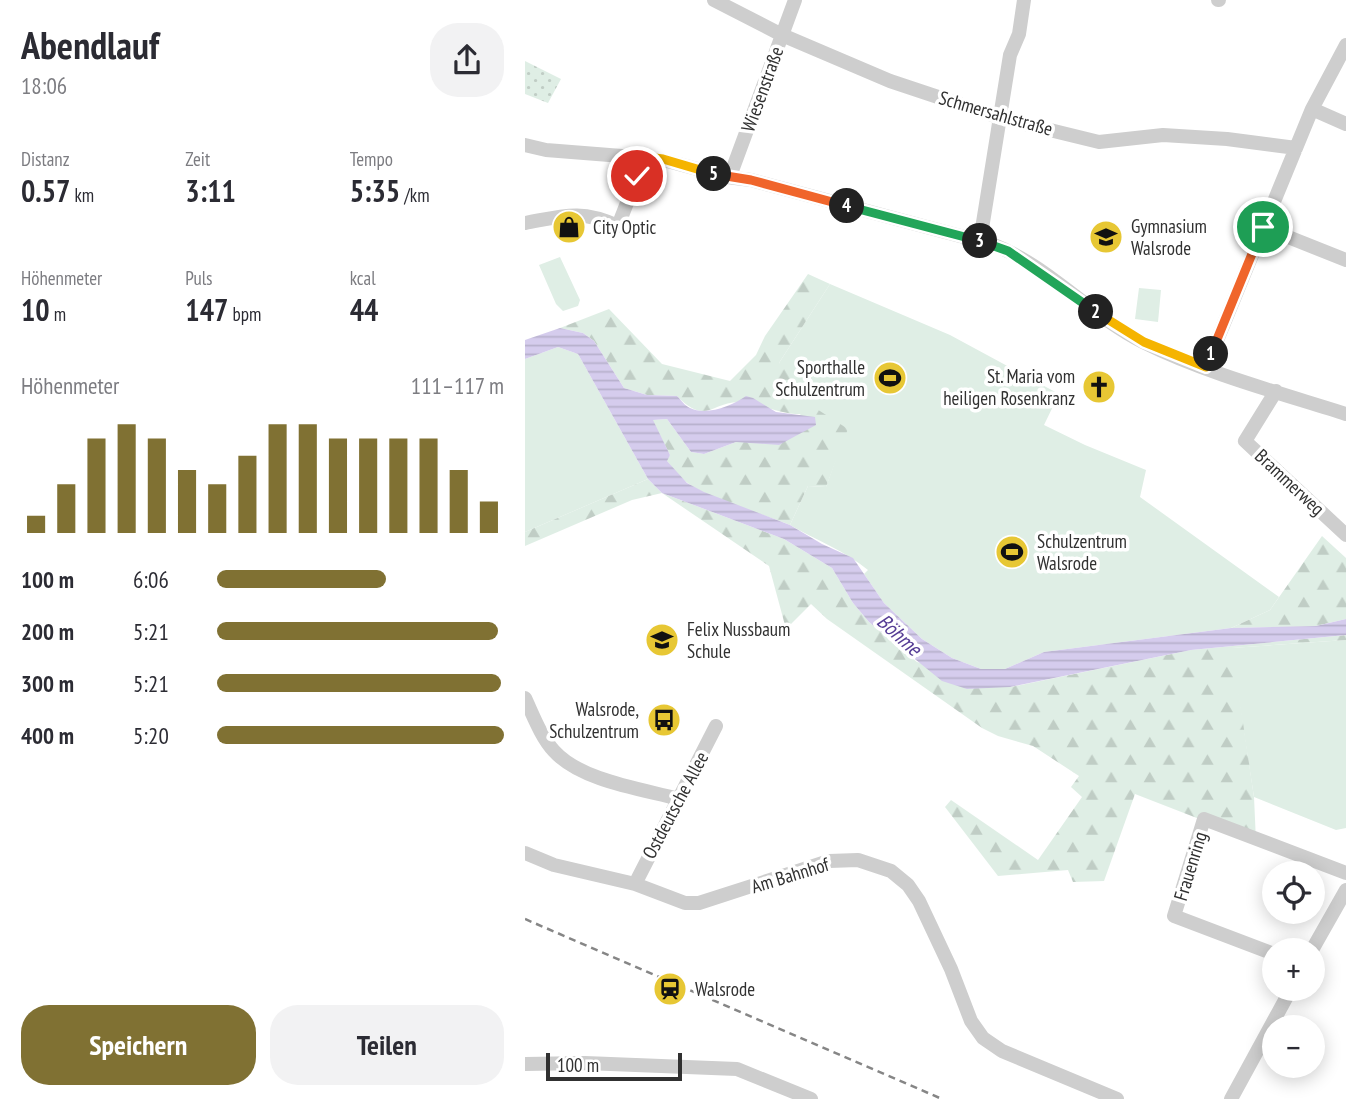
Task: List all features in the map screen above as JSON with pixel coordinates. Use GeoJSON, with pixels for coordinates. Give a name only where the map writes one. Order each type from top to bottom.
{"type":"FeatureCollection","features":[{"type":"Feature","properties":{"kind":"street","name":"Schmersahlstraße"},"geometry":{"type":"LineString","coordinates":[[714,0],[782,35],[890,81],[1001,118],[1100,142],[1163,135],[1227,139],[1296,148]]}},
{"type":"Feature","properties":{"kind":"street","name":"Wiesenstraße"},"geometry":{"type":"LineString","coordinates":[[727,177],[795,0]]}},
{"type":"Feature","properties":{"kind":"street"},"geometry":{"type":"LineString","coordinates":[[980,241],[1010,55],[1019,34],[1024,0]]}},
{"type":"Feature","properties":{"kind":"street"},"geometry":{"type":"LineString","coordinates":[[1206,367],[1311,109],[1346,45]]}},
{"type":"Feature","properties":{"kind":"street"},"geometry":{"type":"LineString","coordinates":[[1311,109],[1346,124]]}},
{"type":"Feature","properties":{"kind":"street"},"geometry":{"type":"LineString","coordinates":[[525,145],[547,150],[663,159],[980,241],[1008,251],[1111,323],[1144,342],[1206,367],[1346,414]]}},
{"type":"Feature","properties":{"kind":"street"},"geometry":{"type":"LineString","coordinates":[[525,223],[578,214],[599,217],[618,226],[639,172],[639,156]]}},
{"type":"Feature","properties":{"kind":"street"},"geometry":{"type":"LineString","coordinates":[[1263,227],[1346,260]]}},
{"type":"Feature","properties":{"kind":"street","name":"Brammerweg"},"geometry":{"type":"LineString","coordinates":[[1276,391],[1245,441],[1346,535]]}},
{"type":"Feature","properties":{"kind":"street"},"geometry":{"type":"LineString","coordinates":[[525,698],[545,738],[566,762],[599,777],[680,799]]}},
{"type":"Feature","properties":{"kind":"street","name":"Ostdeutsche Allee"},"geometry":{"type":"LineString","coordinates":[[635,884],[716,726]]}},
{"type":"Feature","properties":{"kind":"street","name":"Frauenring"},"geometry":{"type":"LineString","coordinates":[[1262,949],[1174,916],[1204,819],[1346,873]]}},
{"type":"Feature","properties":{"kind":"street","name":"Am Bahnhof"},"geometry":{"type":"LineString","coordinates":[[525,853],[554,865],[635,884],[694,904],[829,861],[858,860],[891,871],[908,885],[919,901],[951,969],[971,1021],[983,1038],[1002,1051],[1117,1099]]}},
{"type":"Feature","properties":{"kind":"street"},"geometry":{"type":"LineString","coordinates":[[1319,938],[1346,890]]}},
{"type":"Feature","properties":{"kind":"street"},"geometry":{"type":"LineString","coordinates":[[1231,1099],[1284,1001]]}},
{"type":"Feature","properties":{"kind":"street"},"geometry":{"type":"LineString","coordinates":[[525,1064],[585,1063],[737,1069],[811,1099]]}},
{"type":"Feature","properties":{"kind":"green space"},"geometry":{"type":"Polygon","coordinates":[[[525,61],[561,79],[548,103],[525,94],[525,61]]]}},
{"type":"Feature","properties":{"kind":"green space"},"geometry":{"type":"Polygon","coordinates":[[[560,257],[580,300],[578,306],[563,311],[556,304],[539,265],[560,257]]]}},
{"type":"Feature","properties":{"kind":"green space"},"geometry":{"type":"Polygon","coordinates":[[[808,274],[830,284],[779,363],[804,375],[798,397],[848,429],[826,487],[808,486],[790,525],[725,502],[686,482],[666,460],[670,455],[652,420],[667,419],[691,452],[704,454],[736,442],[754,442],[801,414],[742,402],[732,402],[709,410],[696,410],[677,396],[647,395],[624,388],[594,341],[583,333],[560,328],[609,309],[662,364],[730,381],[756,355],[765,336],[808,274]]]}},
{"type":"Feature","properties":{"kind":"green space"},"geometry":{"type":"Polygon","coordinates":[[[830,284],[950,335],[1059,394],[1044,425],[1146,470],[1140,497],[1279,597],[1270,610],[1231,628],[1044,652],[1005,669],[981,669],[952,658],[922,639],[884,603],[864,574],[868,570],[840,551],[790,525],[808,486],[826,487],[836,459],[779,363],[830,284]]]}},
{"type":"Feature","properties":{"kind":"green space"},"geometry":{"type":"Polygon","coordinates":[[[1139,288],[1161,290],[1158,322],[1135,319],[1139,288]]]}},
{"type":"Feature","properties":{"kind":"green space"},"geometry":{"type":"Polygon","coordinates":[[[558,347],[578,354],[648,479],[525,532],[525,359],[558,347]]]}},
{"type":"Feature","properties":{"kind":"green space"},"geometry":{"type":"Polygon","coordinates":[[[648,479],[662,493],[632,500],[525,546],[525,532],[648,479]]]}},
{"type":"Feature","properties":{"kind":"green space"},"geometry":{"type":"Polygon","coordinates":[[[662,493],[784,539],[832,568],[853,603],[869,622],[917,662],[1011,687],[1191,650],[1346,635],[1346,640],[1232,648],[1254,797],[1256,841],[1135,794],[1104,881],[1073,882],[1068,870],[998,876],[945,807],[951,800],[1038,860],[1082,797],[1071,787],[1079,776],[1033,746],[998,736],[982,728],[827,619],[811,604],[786,629],[769,566],[662,493]]]}},
{"type":"Feature","properties":{"kind":"green space"},"geometry":{"type":"Polygon","coordinates":[[[1322,536],[1346,558],[1346,619],[1316,626],[1231,628],[1270,610],[1322,536]]]}},
{"type":"Feature","properties":{"kind":"green space"},"geometry":{"type":"Polygon","coordinates":[[[1346,640],[1346,828],[1336,830],[1254,797],[1231,648],[1346,640]]]}},
{"type":"Feature","properties":{"kind":"water","name":"Böhme"},"geometry":{"type":"Polygon","coordinates":[[[560,328],[583,333],[594,341],[624,388],[647,395],[677,396],[686,406],[696,410],[719,409],[746,396],[776,412],[815,417],[816,425],[779,445],[736,442],[704,454],[691,452],[667,419],[653,420],[670,455],[667,461],[687,483],[790,525],[853,558],[884,603],[922,639],[952,658],[981,669],[1005,669],[1044,652],[1231,628],[1316,626],[1346,619],[1346,635],[1191,650],[1010,687],[967,689],[942,681],[869,622],[853,603],[832,568],[784,539],[662,493],[648,479],[578,354],[558,347],[525,359],[525,340],[560,328]]]}},
{"type":"Feature","properties":{"kind":"railway"},"geometry":{"type":"LineString","coordinates":[[525,919],[942,1099]]}},
{"type":"Feature","properties":{"kind":"place","name":"City Optic"},"geometry":{"type":"Point","coordinates":[569,227]}},
{"type":"Feature","properties":{"kind":"place","name":"Gymnasium Walsrode"},"geometry":{"type":"Point","coordinates":[1106,237]}},
{"type":"Feature","properties":{"kind":"place","name":"Sporthalle Schulzentrum"},"geometry":{"type":"Point","coordinates":[890,378]}},
{"type":"Feature","properties":{"kind":"place","name":"St. Maria vom heiligen Rosenkranz"},"geometry":{"type":"Point","coordinates":[1099,387]}},
{"type":"Feature","properties":{"kind":"place","name":"Schulzentrum Walsrode"},"geometry":{"type":"Point","coordinates":[1012,552]}},
{"type":"Feature","properties":{"kind":"place","name":"Felix Nussbaum Schule"},"geometry":{"type":"Point","coordinates":[662,640]}},
{"type":"Feature","properties":{"kind":"place","name":"Walsrode, Schulzentrum"},"geometry":{"type":"Point","coordinates":[664,720]}},
{"type":"Feature","properties":{"kind":"place","name":"Walsrode"},"geometry":{"type":"Point","coordinates":[670,989]}},
{"type":"Feature","properties":{"kind":"route"},"geometry":{"type":"LineString","coordinates":[[637,176],[639,156],[660,159],[727,177],[751,180],[994,245],[1047,276],[1111,323],[1144,342],[1206,367],[1263,227]]}}]}
